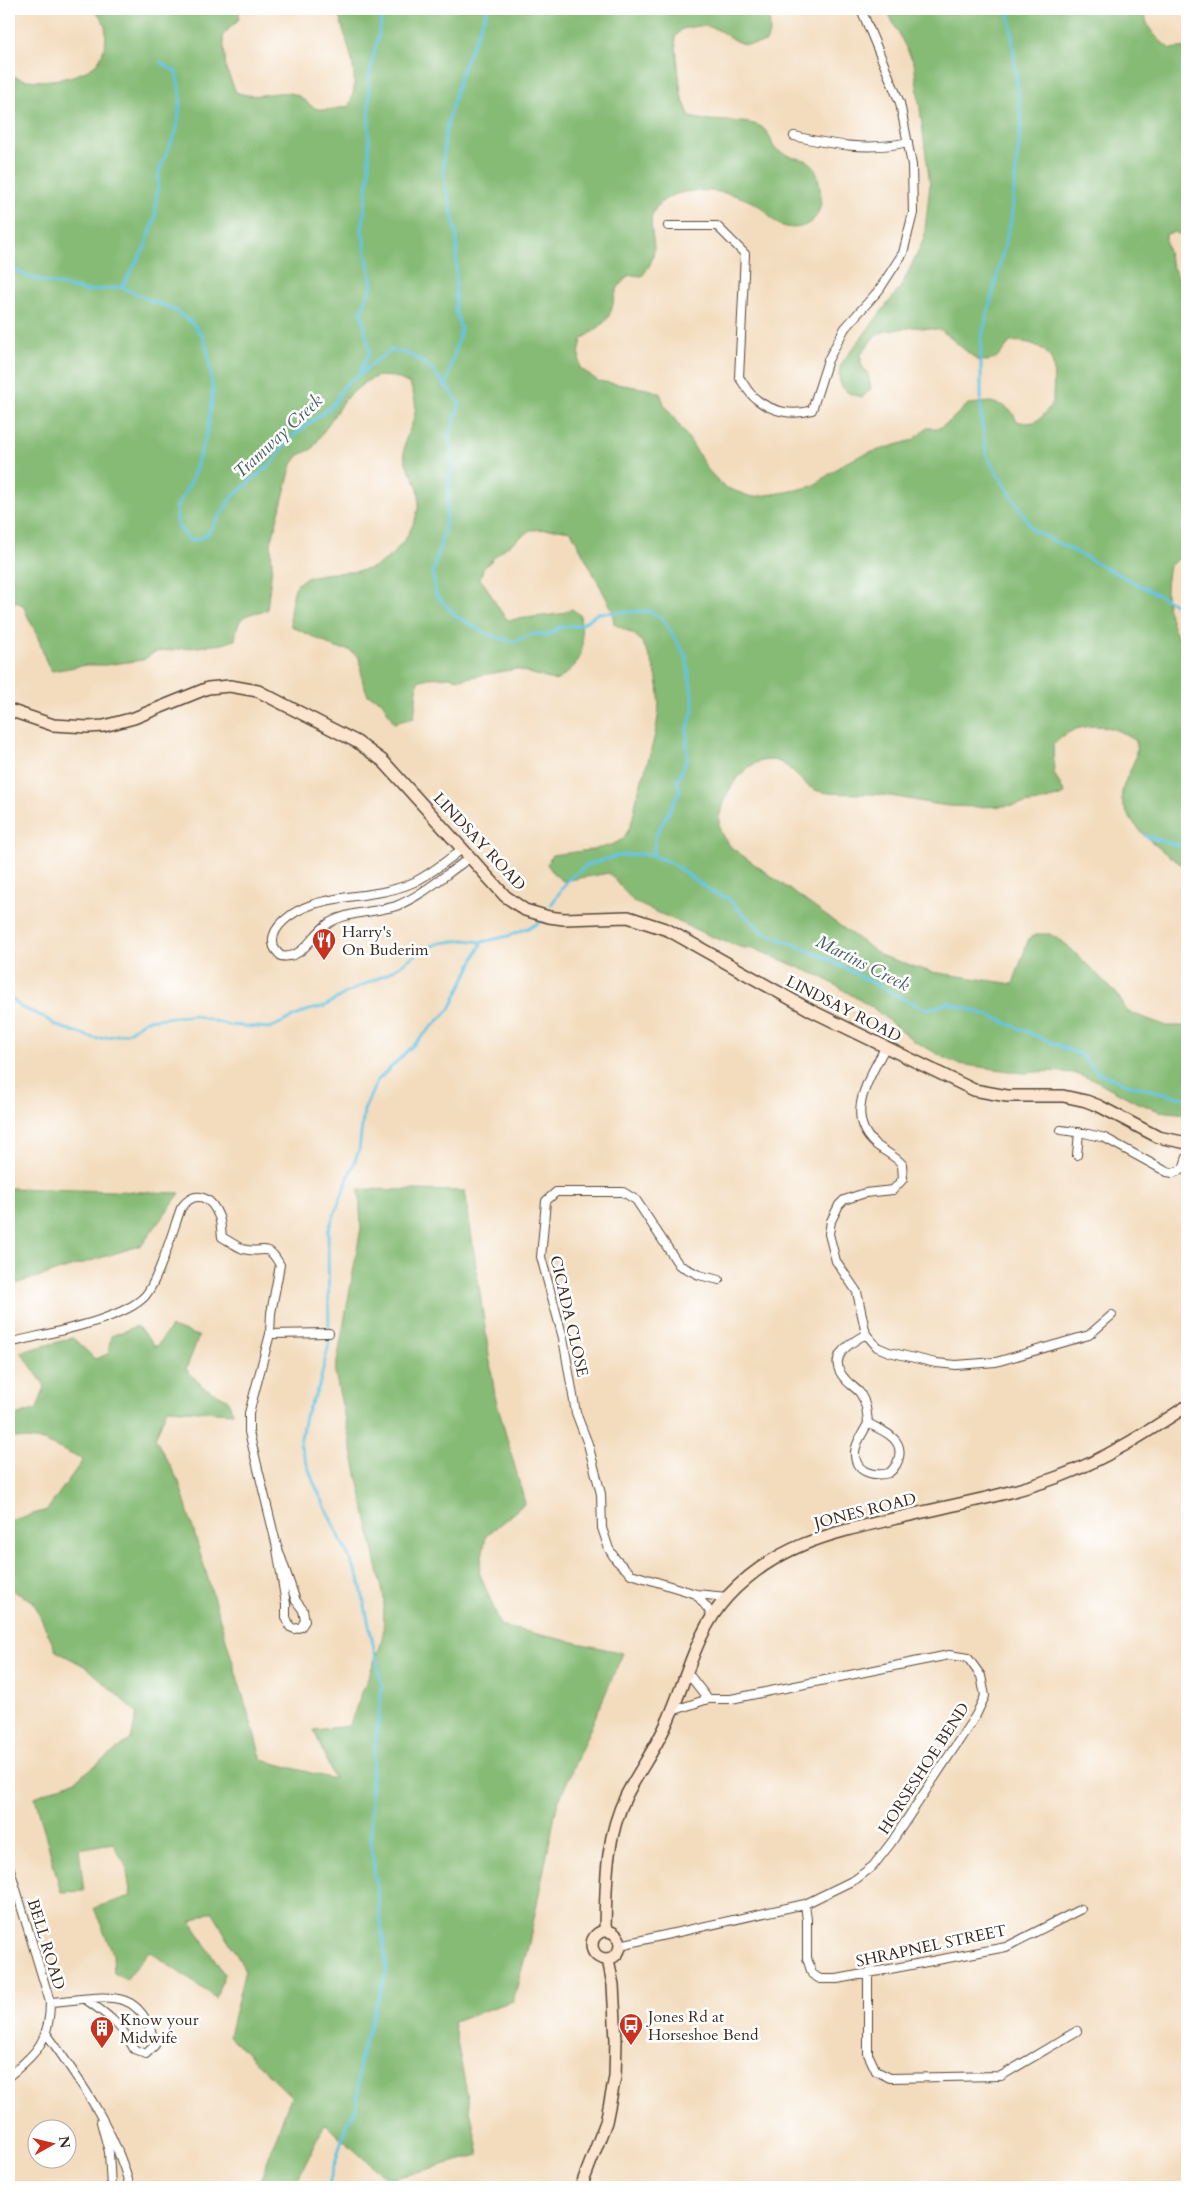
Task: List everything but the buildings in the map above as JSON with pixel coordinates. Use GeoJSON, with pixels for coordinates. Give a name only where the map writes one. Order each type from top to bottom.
{"type":"FeatureCollection","features":[{"type":"Feature","properties":{"kind":"street"},"geometry":{"type":"LineString","coordinates":[[668,226],[718,226],[745,254],[739,377],[756,399],[784,414],[800,414],[812,410],[828,360],[845,328],[880,290],[902,253],[913,213],[912,166],[900,103],[861,9]]}},
{"type":"Feature","properties":{"kind":"street"},"geometry":{"type":"LineString","coordinates":[[794,136],[834,145],[891,146],[908,142]]}},
{"type":"Feature","properties":{"kind":"street","name":"LINDSAY ROAD"},"geometry":{"type":"LineString","coordinates":[[9,710],[69,727],[96,726],[134,718],[208,688],[230,686],[252,689],[357,742],[370,751],[406,784],[505,896],[525,910],[564,919],[628,918],[668,930],[812,1011],[884,1048],[974,1090],[1007,1096],[1063,1096],[1086,1100],[1158,1137],[1187,1143]]}},
{"type":"Feature","properties":{"kind":"street"},"geometry":{"type":"LineString","coordinates":[[466,853],[422,892],[396,906],[334,920],[318,930],[299,954],[289,958],[281,956],[274,948],[274,936],[280,926],[296,912],[312,905],[382,892],[412,883],[466,853]]}},
{"type":"Feature","properties":{"kind":"street"},"geometry":{"type":"LineString","coordinates":[[884,1048],[863,1091],[860,1115],[867,1136],[902,1164],[903,1179],[893,1190],[865,1193],[844,1200],[831,1221],[829,1234],[836,1261],[857,1292],[866,1334],[877,1347],[889,1352],[936,1363],[976,1365],[1018,1357],[1089,1335],[1112,1314]]}},
{"type":"Feature","properties":{"kind":"street"},"geometry":{"type":"LineString","coordinates":[[1061,1130],[1104,1138],[1167,1172],[1173,1173],[1183,1169],[1187,1157]]}},
{"type":"Feature","properties":{"kind":"street"},"geometry":{"type":"LineString","coordinates":[[1077,1155],[1079,1132]]}},
{"type":"Feature","properties":{"kind":"street","name":"CICADA CLOSE"},"geometry":{"type":"LineString","coordinates":[[719,1280],[699,1275],[679,1265],[636,1200],[623,1192],[556,1192],[546,1201],[540,1257],[563,1338],[576,1413],[588,1444],[601,1494],[602,1528],[608,1548],[616,1560],[630,1574],[696,1594],[727,1598]]}},
{"type":"Feature","properties":{"kind":"street"},"geometry":{"type":"LineString","coordinates":[[9,1343],[106,1318],[138,1303],[152,1286],[181,1208],[192,1197],[202,1196],[210,1201],[220,1218],[222,1236],[241,1248],[265,1248],[274,1255],[280,1265],[271,1313],[270,1334],[249,1413],[249,1432],[276,1543],[286,1604],[286,1617],[290,1627],[295,1629],[301,1627],[305,1621],[303,1610],[296,1601],[276,1543]]}},
{"type":"Feature","properties":{"kind":"street"},"geometry":{"type":"LineString","coordinates":[[270,1334],[329,1333]]}},
{"type":"Feature","properties":{"kind":"street"},"geometry":{"type":"LineString","coordinates":[[866,1334],[845,1347],[840,1354],[838,1368],[842,1376],[859,1392],[864,1401],[868,1423],[857,1444],[856,1460],[862,1470],[867,1473],[874,1475],[889,1473],[899,1460],[898,1447],[893,1438],[868,1423]]}},
{"type":"Feature","properties":{"kind":"street","name":"JONES ROAD"},"geometry":{"type":"LineString","coordinates":[[605,1931],[607,1862],[615,1824],[626,1796],[672,1711],[712,1617],[727,1598],[775,1557],[811,1540],[841,1530],[1005,1493],[1059,1477],[1122,1447],[1187,1406]]}},
{"type":"Feature","properties":{"kind":"street"},"geometry":{"type":"LineString","coordinates":[[696,1594],[708,1608],[712,1617]]}},
{"type":"Feature","properties":{"kind":"street","name":"HORSESHOE BEND"},"geometry":{"type":"LineString","coordinates":[[620,1945],[805,1904],[856,1878],[872,1866],[891,1843],[976,1716],[985,1696],[981,1676],[968,1658],[948,1655],[731,1699],[708,1699],[672,1711]]}},
{"type":"Feature","properties":{"kind":"street"},"geometry":{"type":"LineString","coordinates":[[687,1672],[708,1699]]}},
{"type":"Feature","properties":{"kind":"street","name":"BELL ROAD"},"geometry":{"type":"LineString","coordinates":[[9,1866],[50,2002],[50,2019],[46,2033],[35,2055],[9,2076]]}},
{"type":"Feature","properties":{"kind":"street","name":"SHRAPNEL STREET"},"geometry":{"type":"LineString","coordinates":[[805,1904],[808,1920],[807,1958],[812,1974],[820,1979],[868,1973],[1006,1947],[1081,1909]]}},
{"type":"Feature","properties":{"kind":"street"},"geometry":{"type":"LineString","coordinates":[[605,1931],[616,1934],[620,1945],[617,1954],[608,1959],[597,1956],[592,1946],[595,1936],[605,1931]]}},
{"type":"Feature","properties":{"kind":"street"},"geometry":{"type":"LineString","coordinates":[[581,2187],[606,2122],[615,2077],[616,2031],[613,1985],[608,1959]]}},
{"type":"Feature","properties":{"kind":"street"},"geometry":{"type":"LineString","coordinates":[[868,1973],[868,2054],[876,2071],[890,2078],[1002,2076],[1077,2031]]}},
{"type":"Feature","properties":{"kind":"street"},"geometry":{"type":"LineString","coordinates":[[50,2002],[85,2000],[120,1998],[140,2008],[152,2028],[155,2044],[146,2054],[134,2049],[128,2037],[112,2018],[85,2000]]}},
{"type":"Feature","properties":{"kind":"street"},"geometry":{"type":"LineString","coordinates":[[46,2033],[71,2067],[100,2115],[123,2160],[130,2187]]}},
{"type":"Feature","properties":{"kind":"street"},"geometry":{"type":"LineString","coordinates":[[100,2115],[109,2152],[111,2187]]}},
{"type":"Feature","properties":{"kind":"street"},"geometry":{"type":"LineString","coordinates":[[1089,2187],[1097,2187]]}},
{"type":"Feature","properties":{"kind":"green space"},"geometry":{"type":"Polygon","coordinates":[[[85,9],[239,9],[239,19],[223,35],[226,69],[236,92],[252,95],[294,94],[317,109],[326,110],[349,106],[353,94],[354,82],[351,57],[337,9],[769,9],[770,32],[766,42],[746,44],[738,42],[715,28],[706,26],[682,29],[675,37],[681,95],[690,117],[757,125],[767,132],[774,148],[812,164],[819,180],[821,196],[821,205],[818,212],[808,224],[794,228],[778,224],[762,208],[752,202],[714,191],[687,192],[664,200],[657,207],[651,221],[654,249],[649,267],[642,276],[630,275],[623,281],[616,291],[607,319],[582,339],[579,354],[580,368],[598,381],[648,389],[660,393],[664,404],[708,470],[724,487],[752,497],[813,486],[843,464],[862,455],[913,440],[927,428],[939,428],[949,422],[968,404],[991,402],[1004,406],[1012,412],[1017,421],[1030,423],[1039,419],[1053,402],[1053,365],[1049,356],[1040,347],[1022,342],[1010,342],[997,358],[987,361],[977,360],[941,330],[915,327],[885,331],[874,337],[861,354],[861,365],[868,374],[871,389],[863,397],[856,396],[845,390],[840,382],[841,364],[902,285],[924,239],[930,185],[914,63],[886,9],[1145,9],[1145,16],[1149,27],[1160,41],[1170,49],[1187,47],[1187,239],[1175,232],[1166,234],[1166,244],[1171,264],[1177,275],[1187,322],[1187,559],[1178,559],[1169,566],[1166,594],[1168,609],[1177,637],[1187,641],[1187,868],[1156,846],[1127,814],[1122,792],[1136,755],[1136,741],[1126,734],[1104,727],[1082,727],[1062,737],[1053,745],[1054,773],[1065,794],[1039,802],[1009,806],[963,807],[875,794],[841,794],[818,791],[805,784],[784,764],[771,760],[761,761],[751,766],[734,782],[723,804],[719,825],[722,835],[732,848],[882,956],[931,972],[1013,984],[1029,938],[1039,934],[1050,934],[1067,945],[1116,993],[1128,1012],[1167,1026],[1187,1026],[1187,1114],[1159,1111],[1134,1101],[1097,1081],[1073,1073],[1049,1071],[1024,1073],[959,1064],[914,1041],[873,1008],[822,977],[757,950],[740,947],[715,938],[634,902],[609,873],[563,881],[554,874],[547,864],[552,855],[609,846],[622,839],[626,834],[631,823],[653,743],[659,710],[656,676],[647,651],[635,635],[614,624],[612,609],[571,531],[557,529],[530,530],[500,552],[483,569],[480,579],[508,620],[560,614],[572,609],[580,615],[581,653],[574,666],[556,681],[516,669],[460,679],[450,677],[428,678],[418,681],[414,718],[394,723],[381,700],[368,695],[363,683],[359,657],[349,650],[336,648],[291,626],[290,614],[294,593],[296,586],[303,580],[322,574],[357,571],[376,566],[392,554],[411,529],[418,509],[419,493],[405,459],[404,448],[414,418],[415,402],[410,384],[395,377],[378,376],[365,382],[344,400],[312,449],[299,455],[292,464],[271,543],[272,566],[267,610],[248,615],[240,621],[235,640],[223,644],[155,652],[143,660],[105,665],[86,665],[52,671],[45,659],[23,605],[9,599],[9,73],[27,80],[62,79],[83,72],[96,64],[104,50],[106,33],[101,18],[95,12],[85,9]]]}},
{"type":"Feature","properties":{"kind":"green space"},"geometry":{"type":"Polygon","coordinates":[[[9,1188],[180,1193],[142,1245],[9,1286],[9,1188]]]}},
{"type":"Feature","properties":{"kind":"green space"},"geometry":{"type":"Polygon","coordinates":[[[359,1189],[465,1191],[495,1396],[525,1503],[486,1536],[479,1572],[501,1626],[623,1653],[557,1805],[529,1943],[513,2001],[453,2021],[479,2155],[388,2180],[325,2124],[294,2187],[222,2187],[221,2184],[259,2184],[291,2096],[229,2036],[245,1970],[212,1911],[191,1922],[224,1974],[216,1998],[149,1951],[126,1980],[114,1973],[113,1954],[94,1908],[131,1896],[126,1866],[113,1843],[79,1849],[84,1891],[61,1892],[35,1797],[76,1780],[131,1739],[137,1713],[88,1668],[56,1651],[33,1601],[9,1589],[9,1521],[47,1510],[83,1460],[44,1441],[9,1437],[9,1418],[37,1409],[45,1386],[21,1352],[73,1338],[95,1359],[108,1354],[111,1336],[137,1326],[156,1347],[171,1327],[199,1336],[186,1369],[203,1387],[227,1399],[233,1413],[167,1409],[155,1438],[179,1482],[262,1760],[334,1779],[314,1730],[349,1726],[383,1639],[384,1598],[335,1373],[361,1228],[359,1189]]]}},
{"type":"Feature","properties":{"kind":"waterway"},"geometry":{"type":"LineString","coordinates":[[360,371],[370,352],[361,311],[372,285],[362,230],[369,173],[369,78],[384,9]]}},
{"type":"Feature","properties":{"kind":"waterway"},"geometry":{"type":"LineString","coordinates":[[446,386],[461,329],[455,309],[457,238],[443,172],[445,133],[462,70],[488,9]]}},
{"type":"Feature","properties":{"kind":"waterway"},"geometry":{"type":"LineString","coordinates":[[1009,9],[1021,121],[1011,220],[981,340],[981,416],[987,457],[1033,530],[1187,610]]}},
{"type":"Feature","properties":{"kind":"waterway"},"geometry":{"type":"LineString","coordinates":[[122,287],[145,247],[155,218],[159,171],[177,129],[181,97],[176,72],[160,62]]}},
{"type":"Feature","properties":{"kind":"waterway","name":"Tramway Creek"},"geometry":{"type":"LineString","coordinates":[[9,266],[28,277],[86,291],[122,287],[171,308],[191,322],[202,335],[208,353],[213,393],[207,433],[191,482],[176,508],[177,525],[190,541],[206,536],[233,496],[273,462],[289,439],[332,406],[344,386],[391,350],[413,356],[431,369],[460,404],[449,436],[452,455],[445,527],[433,572],[436,595],[457,617],[489,635],[515,642],[532,634],[548,635],[560,627],[581,625],[598,613],[648,611],[662,618],[686,656],[694,708],[687,730],[687,758],[677,782],[680,791],[656,835],[653,856]]}},
{"type":"Feature","properties":{"kind":"waterway"},"geometry":{"type":"LineString","coordinates":[[1145,836],[1187,848]]}},
{"type":"Feature","properties":{"kind":"waterway","name":"Martins Creek"},"geometry":{"type":"LineString","coordinates":[[551,905],[568,880],[587,865],[616,856],[643,854],[653,856],[670,862],[712,892],[727,898],[761,931],[826,958],[903,999],[927,1009],[949,1003],[988,1015],[1081,1055],[1097,1072],[1123,1083],[1187,1099]]}},
{"type":"Feature","properties":{"kind":"waterway","name":"Martins Creek"},"geometry":{"type":"LineString","coordinates":[[9,996],[20,1007],[42,1016],[57,1026],[97,1039],[127,1033],[146,1020],[193,1015],[229,1025],[270,1028],[306,1011],[325,1006],[344,994],[387,974],[426,948],[440,943],[464,940],[482,942],[508,936],[535,925],[542,920]]}},
{"type":"Feature","properties":{"kind":"waterway"},"geometry":{"type":"LineString","coordinates":[[328,2187],[345,2129],[357,2106],[360,2058],[387,1970],[371,1844],[371,1780],[382,1686],[359,1578],[313,1481],[300,1444],[305,1416],[319,1386],[329,1344],[328,1231],[359,1150],[364,1110],[377,1081],[450,1009],[482,942]]}},
{"type":"Feature","properties":{"kind":"place","name":"Harry's On Buderim"},"geometry":{"type":"Point","coordinates":[324,961]}},
{"type":"Feature","properties":{"kind":"place","name":"Jones Rd at Horseshoe Bend"},"geometry":{"type":"Point","coordinates":[631,2046]}},
{"type":"Feature","properties":{"kind":"place","name":"Know your Midwife"},"geometry":{"type":"Point","coordinates":[102,2049]}}]}
